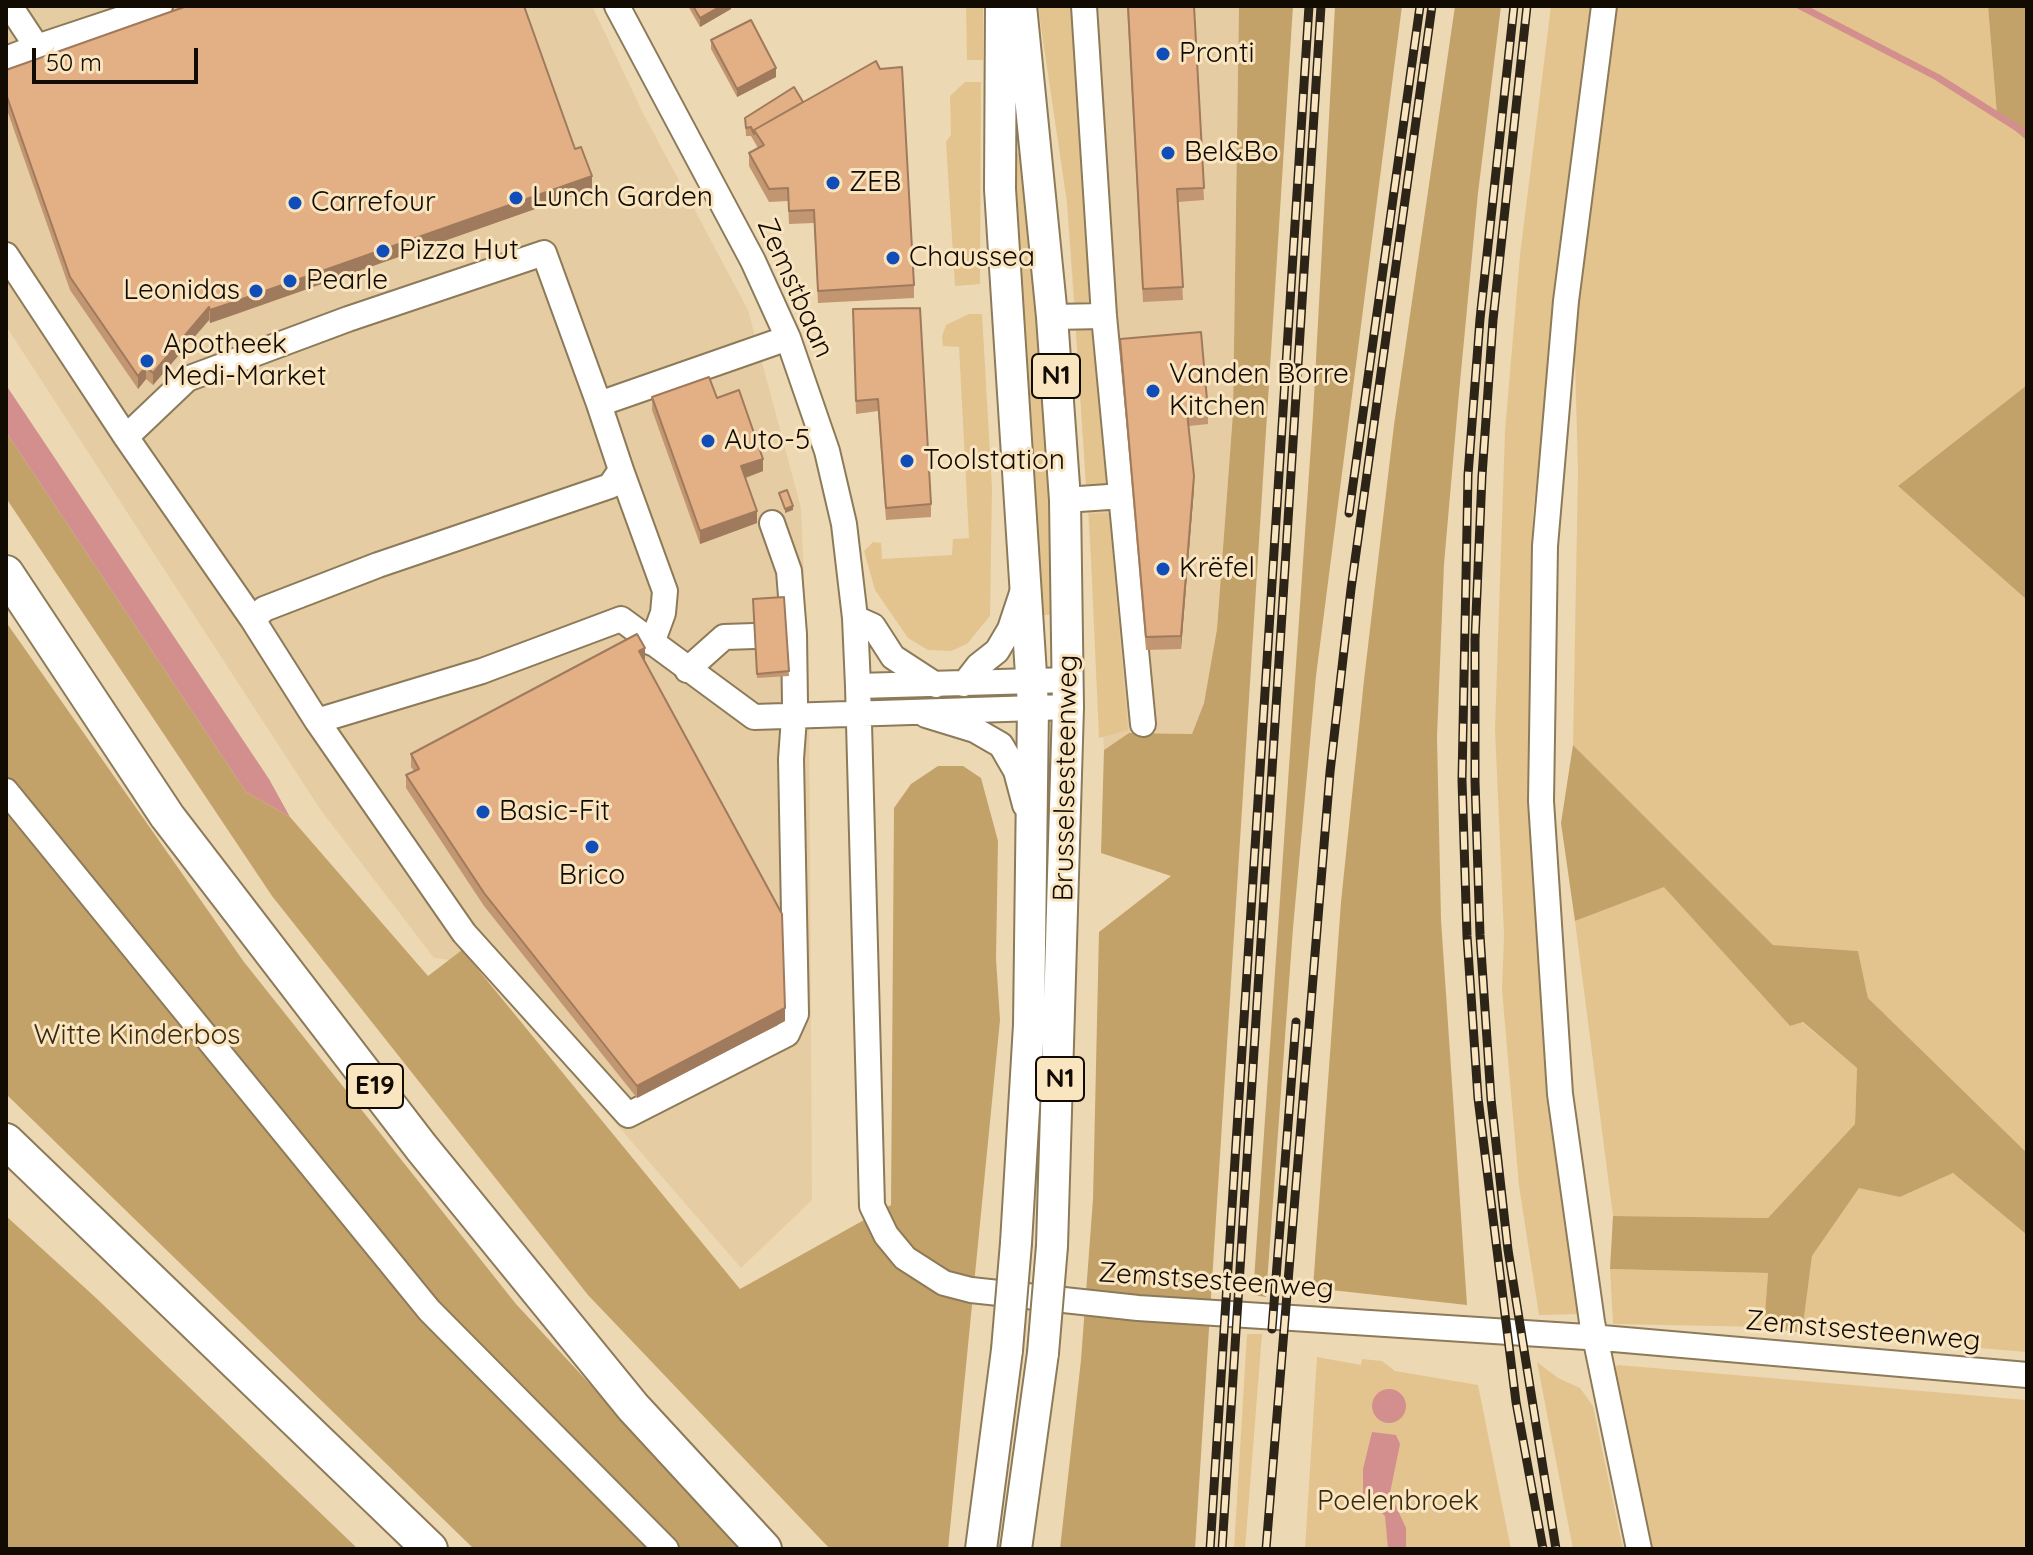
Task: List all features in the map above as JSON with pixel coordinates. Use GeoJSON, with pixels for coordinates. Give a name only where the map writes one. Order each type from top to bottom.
{"type":"FeatureCollection","features":[{"type":"Feature","properties":{"kind":"highway","name":"E19"},"geometry":{"type":"LineString","coordinates":[[6,573],[167,816],[421,1147],[633,1407],[764,1549]]}},
{"type":"Feature","properties":{"kind":"highway"},"geometry":{"type":"LineString","coordinates":[[6,1141],[430,1549]]}},
{"type":"Feature","properties":{"kind":"highway"},"geometry":{"type":"LineString","coordinates":[[6,1172],[187,1315]]}},
{"type":"Feature","properties":{"kind":"main road","name":"Brusselsesteenweg"},"geometry":{"type":"LineString","coordinates":[[981,1549],[1007,1350],[1029,1025],[1032,694],[1000,189],[1001,6]]}},
{"type":"Feature","properties":{"kind":"main road","name":"Brusselsesteenweg"},"geometry":{"type":"LineString","coordinates":[[1016,1549],[1043,1353],[1052,1246],[1068,693],[1065,500],[1026,21],[1021,6]]}},
{"type":"Feature","properties":{"kind":"street"},"geometry":{"type":"LineString","coordinates":[[10,6],[37,47]]}},
{"type":"Feature","properties":{"kind":"street"},"geometry":{"type":"LineString","coordinates":[[6,59],[160,6]]}},
{"type":"Feature","properties":{"kind":"street","name":"Zemstbaan"},"geometry":{"type":"LineString","coordinates":[[617,6],[753,261],[788,338],[827,451],[844,524],[855,618],[861,771]]}},
{"type":"Feature","properties":{"kind":"street"},"geometry":{"type":"LineString","coordinates":[[1084,6],[1104,316],[1143,724]]}},
{"type":"Feature","properties":{"kind":"street"},"geometry":{"type":"LineString","coordinates":[[1604,6],[1566,301],[1545,546],[1540,708],[1545,894],[1560,1094],[1595,1337],[1639,1549]]}},
{"type":"Feature","properties":{"kind":"street"},"geometry":{"type":"LineString","coordinates":[[559,248],[592,355]]}},
{"type":"Feature","properties":{"kind":"street"},"geometry":{"type":"LineString","coordinates":[[126,437],[187,379],[348,319],[544,253],[665,591],[663,613],[652,643]]}},
{"type":"Feature","properties":{"kind":"street"},"geometry":{"type":"LineString","coordinates":[[6,255],[126,437],[253,620],[317,721],[464,933],[628,1115],[787,1034],[796,1014],[791,759],[794,717],[789,571],[772,523]]}},
{"type":"Feature","properties":{"kind":"street"},"geometry":{"type":"LineString","coordinates":[[1052,317],[1104,316]]}},
{"type":"Feature","properties":{"kind":"street"},"geometry":{"type":"LineString","coordinates":[[599,404],[788,338]]}},
{"type":"Feature","properties":{"kind":"street"},"geometry":{"type":"LineString","coordinates":[[253,620],[264,609],[378,565],[610,486],[621,470]]}},
{"type":"Feature","properties":{"kind":"street"},"geometry":{"type":"LineString","coordinates":[[1065,500],[1123,496]]}},
{"type":"Feature","properties":{"kind":"street"},"geometry":{"type":"LineString","coordinates":[[964,684],[978,666],[997,651],[1010,629],[1024,588]]}},
{"type":"Feature","properties":{"kind":"street"},"geometry":{"type":"LineString","coordinates":[[855,618],[873,626],[893,657],[936,685]]}},
{"type":"Feature","properties":{"kind":"street"},"geometry":{"type":"LineString","coordinates":[[317,721],[482,671],[621,619],[754,717],[916,711],[1032,694],[1068,693]]}},
{"type":"Feature","properties":{"kind":"street"},"geometry":{"type":"LineString","coordinates":[[687,670],[724,637],[755,636]]}},
{"type":"Feature","properties":{"kind":"street"},"geometry":{"type":"LineString","coordinates":[[858,686],[964,684],[1032,694]]}},
{"type":"Feature","properties":{"kind":"street"},"geometry":{"type":"LineString","coordinates":[[916,711],[975,730],[1001,745],[1016,771],[1030,831]]}},
{"type":"Feature","properties":{"kind":"street","name":"Zemstsesteenweg"},"geometry":{"type":"LineString","coordinates":[[861,771],[872,1206],[886,1235],[905,1258],[944,1283],[971,1290],[1171,1311],[1595,1337],[2027,1375]]}},
{"type":"Feature","properties":{"kind":"street"},"geometry":{"type":"LineString","coordinates":[[6,791],[429,1310],[666,1549]]}},
{"type":"Feature","properties":{"kind":"shaded area"},"geometry":{"type":"Polygon","coordinates":[[[6,6],[592,6],[643,113],[748,310],[801,508],[809,696],[812,1200],[741,1268],[477,963],[434,958],[320,809],[6,326],[6,6]]]}},
{"type":"Feature","properties":{"kind":"shaded area"},"geometry":{"type":"Polygon","coordinates":[[[1038,6],[1239,6],[1233,412],[1217,629],[1204,703],[1192,734],[1129,733],[1104,750],[1067,202],[1038,6]]]}},
{"type":"Feature","properties":{"kind":"shaded area"},"geometry":{"type":"Polygon","coordinates":[[[6,385],[269,779],[290,817],[246,792],[6,432],[6,385]]]}},
{"type":"Feature","properties":{"kind":"shaded area"},"geometry":{"type":"Polygon","coordinates":[[[1389,1389],[1401,1394],[1406,1406],[1401,1418],[1389,1423],[1377,1418],[1372,1406],[1377,1394],[1389,1389]]]}},
{"type":"Feature","properties":{"kind":"shaded area"},"geometry":{"type":"Polygon","coordinates":[[[1372,1432],[1396,1435],[1400,1444],[1390,1493],[1406,1528],[1406,1549],[1388,1549],[1385,1516],[1363,1495],[1363,1469],[1372,1432]]]}},
{"type":"Feature","properties":{"kind":"green space"},"geometry":{"type":"Polygon","coordinates":[[[966,6],[983,6],[983,60],[967,60],[966,6]]]}},
{"type":"Feature","properties":{"kind":"green space"},"geometry":{"type":"Polygon","coordinates":[[[1038,6],[1073,6],[1091,296],[1088,305],[1075,307],[1067,202],[1038,6]]]}},
{"type":"Feature","properties":{"kind":"green space"},"geometry":{"type":"Polygon","coordinates":[[[1239,6],[1293,6],[1195,1549],[1060,1549],[1081,1360],[1093,1199],[1099,932],[1171,876],[1101,853],[1104,750],[1129,733],[1192,734],[1204,703],[1217,629],[1233,413],[1239,6]]]}},
{"type":"Feature","properties":{"kind":"green space"},"geometry":{"type":"Polygon","coordinates":[[[1335,6],[1402,6],[1316,676],[1293,928],[1266,1297],[1253,1295],[1313,415],[1335,6]]]}},
{"type":"Feature","properties":{"kind":"green space"},"geometry":{"type":"Polygon","coordinates":[[[1455,6],[1501,6],[1478,193],[1444,564],[1437,737],[1441,920],[1467,1305],[1313,1288],[1341,902],[1364,680],[1394,425],[1455,6]]]}},
{"type":"Feature","properties":{"kind":"green space"},"geometry":{"type":"Polygon","coordinates":[[[1551,6],[1591,6],[1533,512],[1530,628],[1530,739],[1543,1025],[1581,1314],[1539,1315],[1519,1186],[1502,990],[1504,935],[1495,729],[1505,431],[1520,255],[1551,6]]]}},
{"type":"Feature","properties":{"kind":"green space"},"geometry":{"type":"Polygon","coordinates":[[[1611,6],[1988,6],[1997,115],[2027,141],[2027,385],[1898,486],[2027,600],[2027,1153],[1868,998],[1858,951],[1773,945],[1573,745],[1578,471],[1573,289],[1611,6]]]}},
{"type":"Feature","properties":{"kind":"green space"},"geometry":{"type":"Polygon","coordinates":[[[1988,6],[2027,6],[2027,141],[1997,115],[1988,6]]]}},
{"type":"Feature","properties":{"kind":"green space"},"geometry":{"type":"Polygon","coordinates":[[[965,82],[981,82],[980,284],[955,286],[946,142],[951,135],[950,96],[965,82]]]}},
{"type":"Feature","properties":{"kind":"green space"},"geometry":{"type":"Polygon","coordinates":[[[1021,152],[1038,296],[1056,614],[1035,616],[1014,232],[1015,154],[1021,152]]]}},
{"type":"Feature","properties":{"kind":"green space"},"geometry":{"type":"Polygon","coordinates":[[[969,314],[982,314],[992,488],[990,616],[967,644],[951,651],[928,650],[908,638],[875,590],[864,551],[873,542],[881,543],[882,559],[952,555],[953,539],[969,538],[959,347],[943,346],[942,336],[946,325],[969,314]]]}},
{"type":"Feature","properties":{"kind":"green space"},"geometry":{"type":"Polygon","coordinates":[[[1094,329],[1106,484],[1086,485],[1076,331],[1094,329]]]}},
{"type":"Feature","properties":{"kind":"green space"},"geometry":{"type":"Polygon","coordinates":[[[2027,385],[2027,600],[1898,486],[2027,385]]]}},
{"type":"Feature","properties":{"kind":"green space"},"geometry":{"type":"Polygon","coordinates":[[[6,432],[246,792],[290,817],[428,976],[462,950],[740,1289],[891,1205],[894,808],[911,784],[938,766],[963,766],[981,778],[998,841],[996,959],[1000,1020],[948,1549],[830,1549],[588,1295],[272,896],[6,498],[6,432]]]}},
{"type":"Feature","properties":{"kind":"green space"},"geometry":{"type":"Polygon","coordinates":[[[1109,513],[1128,730],[1099,738],[1089,514],[1109,513]]]}},
{"type":"Feature","properties":{"kind":"green space","name":"Witte Kinderbos"},"geometry":{"type":"Polygon","coordinates":[[[6,622],[244,962],[516,1304],[742,1549],[474,1549],[6,1094],[6,622]]]}},
{"type":"Feature","properties":{"kind":"green space"},"geometry":{"type":"Polygon","coordinates":[[[1573,745],[1773,945],[1858,951],[1868,998],[2027,1153],[2027,1235],[1953,1173],[1900,1197],[1859,1188],[1812,1256],[1802,1333],[1764,1327],[1768,1273],[1610,1269],[1613,1216],[1768,1218],[1855,1124],[1857,1068],[1803,1022],[1790,1026],[1664,887],[1575,921],[1561,823],[1573,745]]]}},
{"type":"Feature","properties":{"kind":"green space"},"geometry":{"type":"Polygon","coordinates":[[[1664,886],[1790,1026],[1802,1022],[1857,1068],[1855,1124],[1768,1218],[1613,1216],[1575,921],[1664,886]]]}},
{"type":"Feature","properties":{"kind":"green space"},"geometry":{"type":"Polygon","coordinates":[[[1953,1173],[2027,1235],[2027,1352],[1802,1333],[1812,1256],[1859,1187],[1900,1197],[1953,1173]]]}},
{"type":"Feature","properties":{"kind":"green space"},"geometry":{"type":"Polygon","coordinates":[[[6,1216],[95,1297],[358,1549],[8,1549],[6,1216]]]}},
{"type":"Feature","properties":{"kind":"green space"},"geometry":{"type":"Polygon","coordinates":[[[1610,1269],[1768,1273],[1764,1327],[1613,1324],[1610,1269]]]}},
{"type":"Feature","properties":{"kind":"green space"},"geometry":{"type":"Polygon","coordinates":[[[1247,1334],[1262,1334],[1245,1549],[1234,1549],[1247,1334]]]}},
{"type":"Feature","properties":{"kind":"green space","name":"Poelenbroek"},"geometry":{"type":"Polygon","coordinates":[[[1317,1357],[1361,1365],[1362,1359],[1382,1361],[1395,1371],[1478,1385],[1511,1549],[1305,1549],[1317,1357]]]}},
{"type":"Feature","properties":{"kind":"green space"},"geometry":{"type":"Polygon","coordinates":[[[1537,1362],[1558,1378],[1580,1388],[1593,1406],[1623,1549],[1573,1549],[1537,1362]]]}},
{"type":"Feature","properties":{"kind":"green space"},"geometry":{"type":"Polygon","coordinates":[[[1618,1365],[2027,1400],[2027,1549],[1649,1549],[1614,1368],[1618,1365]]]}},
{"type":"Feature","properties":{"kind":"building","name":"Carrefour"},"geometry":{"type":"Polygon","coordinates":[[[187,6],[524,6],[575,149],[581,147],[592,176],[231,303],[210,310],[209,307],[153,373],[146,367],[138,376],[70,277],[6,94],[6,70],[187,6]]]}},
{"type":"Feature","properties":{"kind":"building"},"geometry":{"type":"Polygon","coordinates":[[[693,6],[721,6],[700,18],[693,6]]]}},
{"type":"Feature","properties":{"kind":"building"},"geometry":{"type":"Polygon","coordinates":[[[1128,6],[1194,6],[1204,188],[1177,189],[1183,287],[1143,289],[1128,6]]]}},
{"type":"Feature","properties":{"kind":"building"},"geometry":{"type":"Polygon","coordinates":[[[751,20],[776,68],[737,89],[711,40],[751,20]]]}},
{"type":"Feature","properties":{"kind":"building"},"geometry":{"type":"Polygon","coordinates":[[[876,61],[880,69],[902,67],[914,285],[818,291],[814,210],[789,211],[788,188],[769,189],[749,153],[764,145],[754,130],[876,61]]]}},
{"type":"Feature","properties":{"kind":"building"},"geometry":{"type":"Polygon","coordinates":[[[794,87],[803,102],[754,130],[754,134],[751,127],[746,128],[745,118],[794,87]]]}},
{"type":"Feature","properties":{"kind":"building"},"geometry":{"type":"Polygon","coordinates":[[[920,308],[931,504],[886,508],[878,399],[856,401],[853,309],[920,308]]]}},
{"type":"Feature","properties":{"kind":"building"},"geometry":{"type":"Polygon","coordinates":[[[1201,332],[1208,411],[1187,413],[1194,476],[1181,636],[1146,637],[1120,339],[1201,332]]]}},
{"type":"Feature","properties":{"kind":"building","name":"Auto-5"},"geometry":{"type":"Polygon","coordinates":[[[709,377],[717,398],[739,390],[763,459],[741,466],[757,511],[700,531],[652,397],[709,377]]]}},
{"type":"Feature","properties":{"kind":"building"},"geometry":{"type":"Polygon","coordinates":[[[787,490],[793,506],[785,509],[779,493],[787,490]]]}},
{"type":"Feature","properties":{"kind":"building"},"geometry":{"type":"Polygon","coordinates":[[[784,597],[789,671],[757,674],[753,599],[784,597]]]}},
{"type":"Feature","properties":{"kind":"building","name":"Brico"},"geometry":{"type":"Polygon","coordinates":[[[637,634],[645,648],[639,651],[782,914],[785,1008],[637,1086],[484,893],[406,775],[419,769],[411,754],[637,634]]]}},
{"type":"Feature","properties":{"kind":"waterway"},"geometry":{"type":"LineString","coordinates":[[1800,6],[1937,77],[2027,134]]}},
{"type":"Feature","properties":{"kind":"railway"},"geometry":{"type":"LineString","coordinates":[[1210,1549],[1309,6]]}},
{"type":"Feature","properties":{"kind":"railway"},"geometry":{"type":"LineString","coordinates":[[1222,1549],[1321,6]]}},
{"type":"Feature","properties":{"kind":"railway"},"geometry":{"type":"LineString","coordinates":[[1349,513],[1420,6]]}},
{"type":"Feature","properties":{"kind":"railway"},"geometry":{"type":"LineString","coordinates":[[1266,1549],[1330,772],[1351,589],[1432,6]]}},
{"type":"Feature","properties":{"kind":"railway"},"geometry":{"type":"LineString","coordinates":[[1514,6],[1480,319],[1468,475],[1462,780],[1467,936],[1478,1098],[1516,1402],[1543,1549]]}},
{"type":"Feature","properties":{"kind":"railway"},"geometry":{"type":"LineString","coordinates":[[1527,6],[1493,320],[1482,476],[1475,639],[1475,781],[1480,935],[1491,1099],[1508,1250],[1556,1549]]}},
{"type":"Feature","properties":{"kind":"railway"},"geometry":{"type":"LineString","coordinates":[[1272,1329],[1296,1022]]}},
{"type":"Feature","properties":{"kind":"place","name":"Pronti"},"geometry":{"type":"Point","coordinates":[1163,54]}},
{"type":"Feature","properties":{"kind":"place","name":"Bel&Bo"},"geometry":{"type":"Point","coordinates":[1168,153]}},
{"type":"Feature","properties":{"kind":"place","name":"ZEB"},"geometry":{"type":"Point","coordinates":[833,183]}},
{"type":"Feature","properties":{"kind":"place","name":"Lunch Garden"},"geometry":{"type":"Point","coordinates":[516,198]}},
{"type":"Feature","properties":{"kind":"place","name":"Carrefour"},"geometry":{"type":"Point","coordinates":[295,203]}},
{"type":"Feature","properties":{"kind":"place","name":"Pizza Hut"},"geometry":{"type":"Point","coordinates":[383,251]}},
{"type":"Feature","properties":{"kind":"place","name":"Chaussea"},"geometry":{"type":"Point","coordinates":[893,258]}},
{"type":"Feature","properties":{"kind":"place","name":"Pearle"},"geometry":{"type":"Point","coordinates":[290,281]}},
{"type":"Feature","properties":{"kind":"place","name":"Leonidas"},"geometry":{"type":"Point","coordinates":[256,291]}},
{"type":"Feature","properties":{"kind":"place","name":"Apotheek Medi-Market"},"geometry":{"type":"Point","coordinates":[147,361]}},
{"type":"Feature","properties":{"kind":"place","name":"Vanden Borre Kitchen"},"geometry":{"type":"Point","coordinates":[1153,391]}},
{"type":"Feature","properties":{"kind":"place","name":"Auto-5"},"geometry":{"type":"Point","coordinates":[708,441]}},
{"type":"Feature","properties":{"kind":"place","name":"Toolstation"},"geometry":{"type":"Point","coordinates":[907,461]}},
{"type":"Feature","properties":{"kind":"place","name":"Krëfel"},"geometry":{"type":"Point","coordinates":[1163,569]}},
{"type":"Feature","properties":{"kind":"place","name":"Basic-Fit"},"geometry":{"type":"Point","coordinates":[483,812]}},
{"type":"Feature","properties":{"kind":"place","name":"Brico"},"geometry":{"type":"Point","coordinates":[592,847]}}]}
